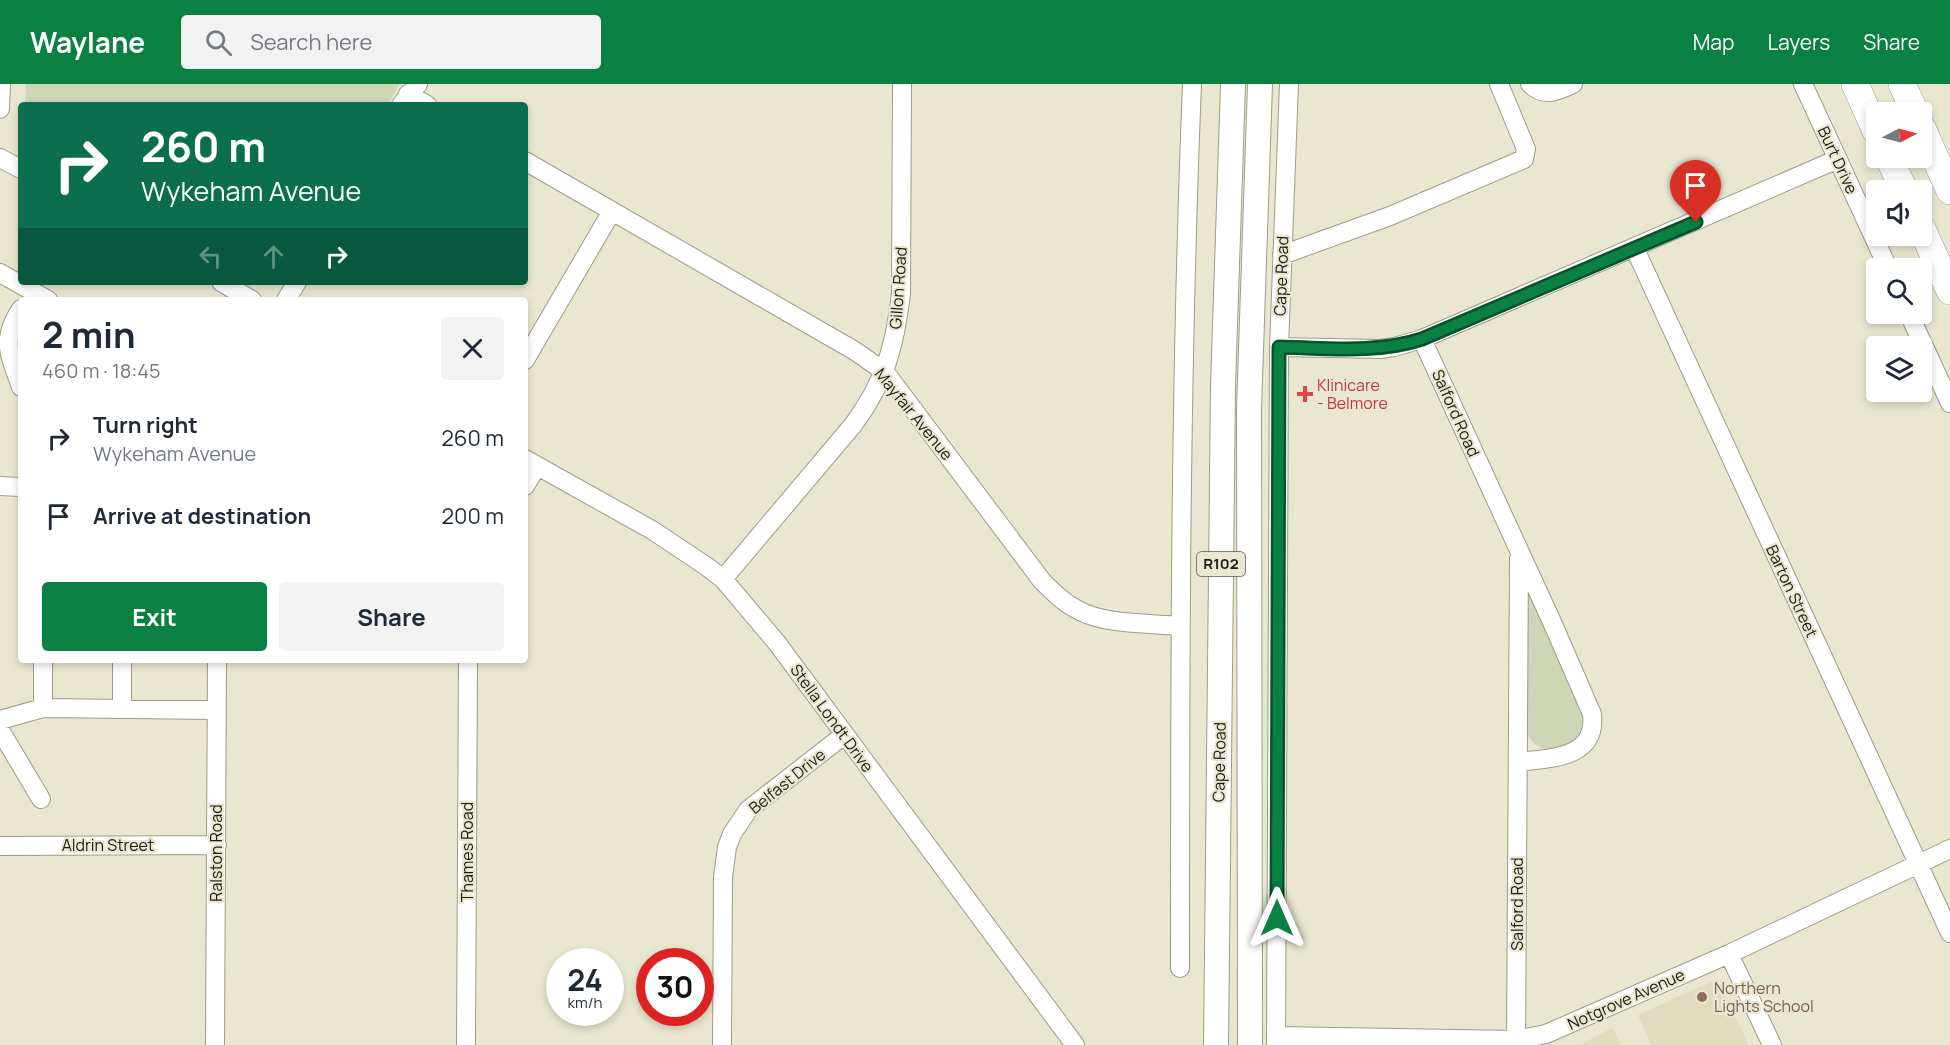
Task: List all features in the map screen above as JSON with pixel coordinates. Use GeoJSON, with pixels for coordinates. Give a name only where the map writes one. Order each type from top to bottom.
{"type":"FeatureCollection","features":[{"type":"Feature","properties":{"kind":"highway"},"geometry":{"type":"LineString","coordinates":[[1855,84],[1866,109]]}},
{"type":"Feature","properties":{"kind":"highway"},"geometry":{"type":"LineString","coordinates":[[1902,84],[1910,102]]}},
{"type":"Feature","properties":{"kind":"highway"},"geometry":{"type":"LineString","coordinates":[[1932,150],[1950,191]]}},
{"type":"Feature","properties":{"kind":"highway"},"geometry":{"type":"LineString","coordinates":[[1930,246],[1950,291]]}},
{"type":"Feature","properties":{"kind":"main road","name":"Cape Road"},"geometry":{"type":"LineString","coordinates":[[1216,1045],[1224,346],[1233,84]]}},
{"type":"Feature","properties":{"kind":"main road","name":"Cape Road"},"geometry":{"type":"LineString","coordinates":[[1250,1045],[1251,346],[1260,84]]}},
{"type":"Feature","properties":{"kind":"main road"},"geometry":{"type":"LineString","coordinates":[[1224,346],[1251,346]]}},
{"type":"Feature","properties":{"kind":"street"},"geometry":{"type":"LineString","coordinates":[[0,110],[1,84]]}},
{"type":"Feature","properties":{"kind":"street","name":"Gillon Road"},"geometry":{"type":"LineString","coordinates":[[723,579],[853,425],[866,407],[885,372],[897,327],[901,293],[902,84]]}},
{"type":"Feature","properties":{"kind":"street"},"geometry":{"type":"LineString","coordinates":[[1180,968],[1180,626],[1192,84]]}},
{"type":"Feature","properties":{"kind":"street","name":"Cape Road"},"geometry":{"type":"LineString","coordinates":[[1276,1041],[1279,347],[1289,84]]}},
{"type":"Feature","properties":{"kind":"street"},"geometry":{"type":"LineString","coordinates":[[1282,255],[1390,216],[1524,159],[1526,149],[1499,84]]}},
{"type":"Feature","properties":{"kind":"street"},"geometry":{"type":"LineString","coordinates":[[1530,84],[1542,92],[1555,92],[1573,84]]}},
{"type":"Feature","properties":{"kind":"street","name":"Burt Drive"},"geometry":{"type":"LineString","coordinates":[[1803,84],[1883,258]]}},
{"type":"Feature","properties":{"kind":"street"},"geometry":{"type":"LineString","coordinates":[[409,94],[422,102]]}},
{"type":"Feature","properties":{"kind":"street"},"geometry":{"type":"LineString","coordinates":[[0,158],[18,168]]}},
{"type":"Feature","properties":{"kind":"street"},"geometry":{"type":"LineString","coordinates":[[1279,347],[1380,349],[1422,339],[1635,249],[1838,159]]}},
{"type":"Feature","properties":{"kind":"street","name":"Mayfair Avenue"},"geometry":{"type":"LineString","coordinates":[[528,163],[855,351],[885,372],[1042,581],[1080,612],[1095,617],[1180,626]]}},
{"type":"Feature","properties":{"kind":"street"},"geometry":{"type":"LineString","coordinates":[[528,355],[612,211]]}},
{"type":"Feature","properties":{"kind":"street","name":"Barton Street"},"geometry":{"type":"LineString","coordinates":[[1635,249],[1950,933]]}},
{"type":"Feature","properties":{"kind":"street"},"geometry":{"type":"LineString","coordinates":[[0,273],[18,285]]}},
{"type":"Feature","properties":{"kind":"street"},"geometry":{"type":"LineString","coordinates":[[18,285],[36,297]]}},
{"type":"Feature","properties":{"kind":"street"},"geometry":{"type":"LineString","coordinates":[[226,285],[247,297]]}},
{"type":"Feature","properties":{"kind":"street"},"geometry":{"type":"LineString","coordinates":[[18,314],[7,341],[18,378]]}},
{"type":"Feature","properties":{"kind":"street"},"geometry":{"type":"LineString","coordinates":[[1914,324],[1950,403]]}},
{"type":"Feature","properties":{"kind":"street","name":"Salford Road"},"geometry":{"type":"LineString","coordinates":[[1422,339],[1589,704],[1593,724],[1588,741],[1580,749],[1553,758],[1518,762]]}},
{"type":"Feature","properties":{"kind":"street","name":"Stella Londt Drive"},"geometry":{"type":"LineString","coordinates":[[531,462],[652,530],[723,579],[777,643],[1075,1045]]}},
{"type":"Feature","properties":{"kind":"street"},"geometry":{"type":"LineString","coordinates":[[0,486],[18,487]]}},
{"type":"Feature","properties":{"kind":"street","name":"Salford Road"},"geometry":{"type":"LineString","coordinates":[[1516,1043],[1519,553]]}},
{"type":"Feature","properties":{"kind":"street"},"geometry":{"type":"LineString","coordinates":[[43,663],[43,708]]}},
{"type":"Feature","properties":{"kind":"street"},"geometry":{"type":"LineString","coordinates":[[122,663],[122,708]]}},
{"type":"Feature","properties":{"kind":"street","name":"Ralston Road"},"geometry":{"type":"LineString","coordinates":[[215,1045],[217,663]]}},
{"type":"Feature","properties":{"kind":"street","name":"Thames Road"},"geometry":{"type":"LineString","coordinates":[[466,1045],[468,663]]}},
{"type":"Feature","properties":{"kind":"street"},"geometry":{"type":"LineString","coordinates":[[0,720],[43,708],[216,710]]}},
{"type":"Feature","properties":{"kind":"street","name":"Belfast Drive"},"geometry":{"type":"LineString","coordinates":[[722,1045],[723,877],[727,847],[732,834],[748,810],[844,735]]}},
{"type":"Feature","properties":{"kind":"street"},"geometry":{"type":"LineString","coordinates":[[2,740],[41,799]]}},
{"type":"Feature","properties":{"kind":"street","name":"Aldrin Street"},"geometry":{"type":"LineString","coordinates":[[0,846],[217,845]]}},
{"type":"Feature","properties":{"kind":"street","name":"Notgrove Avenue"},"geometry":{"type":"LineString","coordinates":[[1276,1041],[1516,1043],[1546,1034],[1729,954],[1950,849]]}},
{"type":"Feature","properties":{"kind":"street"},"geometry":{"type":"LineString","coordinates":[[1729,954],[1772,1045]]}},
{"type":"Feature","properties":{"kind":"shaded area","name":"Northern Lights School"},"geometry":{"type":"Polygon","coordinates":[[[1717,979],[1749,1045],[1651,1045],[1638,1015],[1717,979]]]}},
{"type":"Feature","properties":{"kind":"shaded area"},"geometry":{"type":"Polygon","coordinates":[[[1612,1028],[1622,1045],[1579,1045],[1612,1028]]]}},
{"type":"Feature","properties":{"kind":"green space"},"geometry":{"type":"Polygon","coordinates":[[[26,84],[400,84],[389,102],[25,102],[26,84]]]}},
{"type":"Feature","properties":{"kind":"green space"},"geometry":{"type":"Polygon","coordinates":[[[1527,595],[1531,595],[1585,712],[1584,730],[1578,739],[1555,750],[1540,747],[1528,735],[1527,595]]]}},
{"type":"Feature","properties":{"kind":"place","name":"Klinicare - Belmore"},"geometry":{"type":"Point","coordinates":[1305,394]}},
{"type":"Feature","properties":{"kind":"place","name":"Northern Lights School"},"geometry":{"type":"Point","coordinates":[1702,997]}},
{"type":"Feature","properties":{"kind":"route"},"geometry":{"type":"LineString","coordinates":[[1277,918],[1279,347],[1380,349],[1406,344],[1696,222]]}}]}
